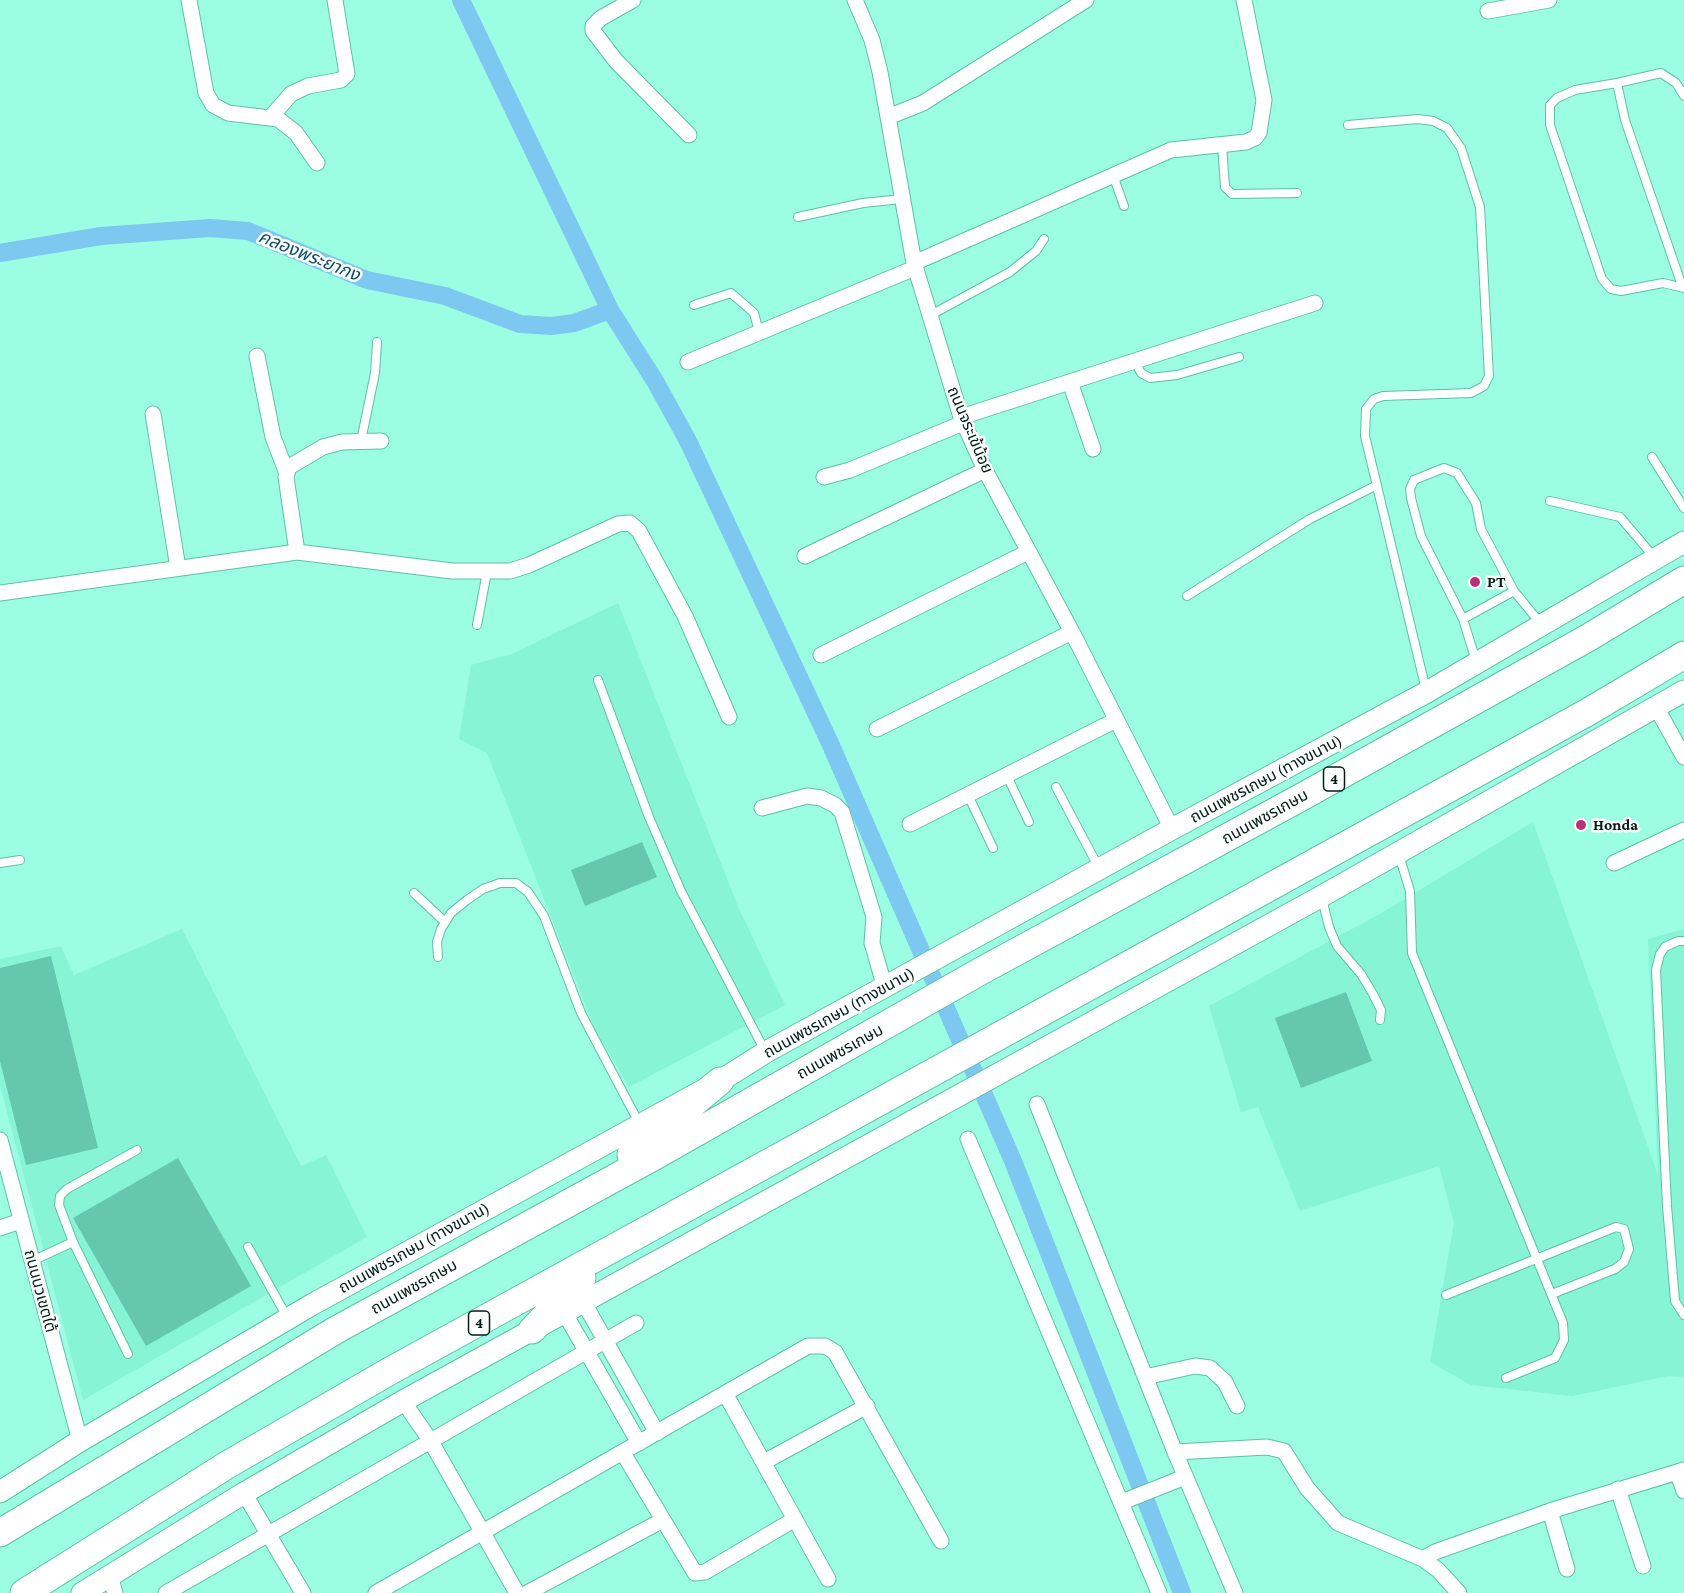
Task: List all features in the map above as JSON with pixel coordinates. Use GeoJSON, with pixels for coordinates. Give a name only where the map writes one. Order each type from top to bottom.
{"type":"FeatureCollection","features":[{"type":"Feature","properties":{"kind":"highway","name":"ถนนเพชรเกษม"},"geometry":{"type":"LineString","coordinates":[[0,1533],[326,1335],[601,1186],[981,971],[1329,782],[1586,639],[1684,580]]}},
{"type":"Feature","properties":{"kind":"highway","name":"4"},"geometry":{"type":"LineString","coordinates":[[24,1593],[237,1459],[390,1371],[611,1251],[1011,1027],[1588,712],[1671,666],[1684,655]]}},
{"type":"Feature","properties":{"kind":"highway"},"geometry":{"type":"LineString","coordinates":[[601,1186],[630,1156],[720,1081]]}},
{"type":"Feature","properties":{"kind":"highway"},"geometry":{"type":"LineString","coordinates":[[532,1330],[564,1294],[611,1251]]}},
{"type":"Feature","properties":{"kind":"main road","name":"ถนนเพชรเกษม (ทางขนาน)"},"geometry":{"type":"LineString","coordinates":[[0,1492],[80,1441],[288,1318],[720,1081],[766,1052],[1427,692],[1684,542]]}},
{"type":"Feature","properties":{"kind":"main road","name":"4"},"geometry":{"type":"LineString","coordinates":[[82,1593],[112,1584],[244,1493],[403,1401],[1322,896],[1684,691]]}},
{"type":"Feature","properties":{"kind":"street"},"geometry":{"type":"LineString","coordinates":[[189,0],[207,93],[213,105],[228,113],[270,117],[287,125],[296,133],[317,163]]}},
{"type":"Feature","properties":{"kind":"street"},"geometry":{"type":"LineString","coordinates":[[270,117],[291,94],[308,86],[341,80],[347,74],[335,0]]}},
{"type":"Feature","properties":{"kind":"street"},"geometry":{"type":"LineString","coordinates":[[633,0],[601,18],[593,26],[593,31],[616,61],[689,135]]}},
{"type":"Feature","properties":{"kind":"street","name":"ถนนจระเข้น้อย"},"geometry":{"type":"LineString","coordinates":[[855,0],[872,40],[914,265],[962,420],[985,470],[1072,632],[1172,829]]}},
{"type":"Feature","properties":{"kind":"street"},"geometry":{"type":"LineString","coordinates":[[888,117],[923,103],[1086,0]]}},
{"type":"Feature","properties":{"kind":"street"},"geometry":{"type":"LineString","coordinates":[[688,362],[914,265],[1171,150],[1245,142],[1255,138],[1259,133],[1264,100],[1244,0]]}},
{"type":"Feature","properties":{"kind":"street"},"geometry":{"type":"LineString","coordinates":[[1488,11],[1549,0]]}},
{"type":"Feature","properties":{"kind":"street"},"geometry":{"type":"LineString","coordinates":[[824,477],[850,470],[962,420],[1070,382],[1315,303]]}},
{"type":"Feature","properties":{"kind":"street"},"geometry":{"type":"LineString","coordinates":[[257,356],[273,437],[286,471],[297,552]]}},
{"type":"Feature","properties":{"kind":"street"},"geometry":{"type":"LineString","coordinates":[[1070,382],[1093,449]]}},
{"type":"Feature","properties":{"kind":"street"},"geometry":{"type":"LineString","coordinates":[[153,414],[178,568]]}},
{"type":"Feature","properties":{"kind":"street"},"geometry":{"type":"LineString","coordinates":[[286,471],[301,458],[322,447],[361,441],[381,441]]}},
{"type":"Feature","properties":{"kind":"street"},"geometry":{"type":"LineString","coordinates":[[805,556],[985,470]]}},
{"type":"Feature","properties":{"kind":"street"},"geometry":{"type":"LineString","coordinates":[[0,593],[297,552],[452,571],[510,571],[529,566],[618,524],[630,524],[639,531],[685,616],[729,717]]}},
{"type":"Feature","properties":{"kind":"street"},"geometry":{"type":"LineString","coordinates":[[821,655],[1028,552]]}},
{"type":"Feature","properties":{"kind":"street"},"geometry":{"type":"LineString","coordinates":[[877,729],[1072,632]]}},
{"type":"Feature","properties":{"kind":"street"},"geometry":{"type":"LineString","coordinates":[[1656,707],[1684,757]]}},
{"type":"Feature","properties":{"kind":"street"},"geometry":{"type":"LineString","coordinates":[[910,824],[1116,720]]}},
{"type":"Feature","properties":{"kind":"street"},"geometry":{"type":"LineString","coordinates":[[762,808],[807,796],[821,798],[835,805],[842,812],[874,917],[872,944],[889,986]]}},
{"type":"Feature","properties":{"kind":"street"},"geometry":{"type":"LineString","coordinates":[[1614,863],[1684,830]]}},
{"type":"Feature","properties":{"kind":"street"},"geometry":{"type":"LineString","coordinates":[[1037,1104],[1185,1477],[1235,1593]]}},
{"type":"Feature","properties":{"kind":"street"},"geometry":{"type":"LineString","coordinates":[[968,1139],[1128,1499],[1160,1593]]}},
{"type":"Feature","properties":{"kind":"street","name":"ถนนนวเขตใต้"},"geometry":{"type":"LineString","coordinates":[[0,1140],[80,1441]]}},
{"type":"Feature","properties":{"kind":"street"},"geometry":{"type":"LineString","coordinates":[[0,1228],[21,1221]]}},
{"type":"Feature","properties":{"kind":"street"},"geometry":{"type":"LineString","coordinates":[[583,1301],[657,1433]]}},
{"type":"Feature","properties":{"kind":"street"},"geometry":{"type":"LineString","coordinates":[[564,1312],[639,1443]]}},
{"type":"Feature","properties":{"kind":"street"},"geometry":{"type":"LineString","coordinates":[[166,1593],[636,1323]]}},
{"type":"Feature","properties":{"kind":"street"},"geometry":{"type":"LineString","coordinates":[[376,1593],[726,1395],[808,1346],[825,1346],[835,1352],[941,1541]]}},
{"type":"Feature","properties":{"kind":"street"},"geometry":{"type":"LineString","coordinates":[[1145,1377],[1177,1369],[1210,1368],[1225,1382],[1237,1406]]}},
{"type":"Feature","properties":{"kind":"street"},"geometry":{"type":"LineString","coordinates":[[726,1395],[828,1579]]}},
{"type":"Feature","properties":{"kind":"street"},"geometry":{"type":"LineString","coordinates":[[403,1401],[430,1440],[517,1593]]}},
{"type":"Feature","properties":{"kind":"street"},"geometry":{"type":"LineString","coordinates":[[764,1462],[867,1406]]}},
{"type":"Feature","properties":{"kind":"street"},"geometry":{"type":"LineString","coordinates":[[1175,1452],[1267,1447],[1284,1451],[1307,1488],[1338,1523],[1382,1544],[1423,1559],[1438,1570],[1460,1593]]}},
{"type":"Feature","properties":{"kind":"street"},"geometry":{"type":"LineString","coordinates":[[623,1453],[691,1570],[699,1574],[795,1519]]}},
{"type":"Feature","properties":{"kind":"street"},"geometry":{"type":"LineString","coordinates":[[1423,1559],[1435,1552],[1550,1511],[1680,1471],[1684,1491]]}},
{"type":"Feature","properties":{"kind":"street"},"geometry":{"type":"LineString","coordinates":[[1128,1499],[1185,1477]]}},
{"type":"Feature","properties":{"kind":"street"},"geometry":{"type":"LineString","coordinates":[[1618,1489],[1643,1566]]}},
{"type":"Feature","properties":{"kind":"street"},"geometry":{"type":"LineString","coordinates":[[244,1493],[303,1593]]}},
{"type":"Feature","properties":{"kind":"street"},"geometry":{"type":"LineString","coordinates":[[1550,1511],[1567,1569]]}},
{"type":"Feature","properties":{"kind":"street"},"geometry":{"type":"LineString","coordinates":[[527,1593],[663,1520]]}},
{"type":"Feature","properties":{"kind":"lane"},"geometry":{"type":"LineString","coordinates":[[1683,287],[1663,283],[1622,291],[1611,288],[1602,279],[1550,125],[1550,105],[1557,98],[1575,90],[1661,73],[1676,82],[1684,96]]}},
{"type":"Feature","properties":{"kind":"lane"},"geometry":{"type":"LineString","coordinates":[[1617,83],[1625,120],[1683,287]]}},
{"type":"Feature","properties":{"kind":"lane"},"geometry":{"type":"LineString","coordinates":[[1348,125],[1418,119],[1433,121],[1447,128],[1461,148],[1480,207],[1489,376],[1484,386],[1471,393],[1383,396],[1374,399],[1366,409],[1365,436],[1427,692]]}},
{"type":"Feature","properties":{"kind":"lane"},"geometry":{"type":"LineString","coordinates":[[1222,144],[1225,187],[1232,194],[1297,192]]}},
{"type":"Feature","properties":{"kind":"lane"},"geometry":{"type":"LineString","coordinates":[[1113,175],[1124,206]]}},
{"type":"Feature","properties":{"kind":"lane"},"geometry":{"type":"LineString","coordinates":[[798,217],[863,203],[903,199]]}},
{"type":"Feature","properties":{"kind":"lane"},"geometry":{"type":"LineString","coordinates":[[929,316],[950,307],[1010,272],[1036,251],[1044,239]]}},
{"type":"Feature","properties":{"kind":"lane"},"geometry":{"type":"LineString","coordinates":[[694,305],[731,293],[754,313],[759,332]]}},
{"type":"Feature","properties":{"kind":"lane"},"geometry":{"type":"LineString","coordinates":[[361,441],[375,373],[377,342]]}},
{"type":"Feature","properties":{"kind":"lane"},"geometry":{"type":"LineString","coordinates":[[1135,361],[1141,373],[1150,378],[1177,375],[1239,357]]}},
{"type":"Feature","properties":{"kind":"lane"},"geometry":{"type":"LineString","coordinates":[[1652,457],[1684,508]]}},
{"type":"Feature","properties":{"kind":"lane"},"geometry":{"type":"LineString","coordinates":[[1476,663],[1463,619],[1421,536],[1411,498],[1410,489],[1414,480],[1444,468],[1457,473],[1476,503],[1480,529],[1514,591],[1542,626]]}},
{"type":"Feature","properties":{"kind":"lane"},"geometry":{"type":"LineString","coordinates":[[1187,596],[1310,519],[1377,485]]}},
{"type":"Feature","properties":{"kind":"lane"},"geometry":{"type":"LineString","coordinates":[[1550,501],[1620,517],[1656,558]]}},
{"type":"Feature","properties":{"kind":"lane"},"geometry":{"type":"LineString","coordinates":[[477,625],[487,572]]}},
{"type":"Feature","properties":{"kind":"lane"},"geometry":{"type":"LineString","coordinates":[[1463,619],[1514,591]]}},
{"type":"Feature","properties":{"kind":"lane"},"geometry":{"type":"LineString","coordinates":[[598,680],[649,817],[681,891],[766,1052]]}},
{"type":"Feature","properties":{"kind":"lane"},"geometry":{"type":"LineString","coordinates":[[1007,776],[1029,822]]}},
{"type":"Feature","properties":{"kind":"lane"},"geometry":{"type":"LineString","coordinates":[[1056,787],[1100,869]]}},
{"type":"Feature","properties":{"kind":"lane"},"geometry":{"type":"LineString","coordinates":[[968,795],[993,848]]}},
{"type":"Feature","properties":{"kind":"lane"},"geometry":{"type":"LineString","coordinates":[[1398,853],[1410,891],[1412,953],[1563,1323],[1564,1340],[1560,1351],[1547,1363],[1506,1378]]}},
{"type":"Feature","properties":{"kind":"lane"},"geometry":{"type":"LineString","coordinates":[[0,863],[20,860]]}},
{"type":"Feature","properties":{"kind":"lane"},"geometry":{"type":"LineString","coordinates":[[438,957],[437,942],[445,922],[451,913],[483,889],[500,883],[516,883],[528,892],[544,916],[581,1013],[640,1125]]}},
{"type":"Feature","properties":{"kind":"lane"},"geometry":{"type":"LineString","coordinates":[[414,893],[445,922]]}},
{"type":"Feature","properties":{"kind":"lane"},"geometry":{"type":"LineString","coordinates":[[1322,896],[1336,946],[1361,974],[1373,994],[1381,1010],[1380,1020]]}},
{"type":"Feature","properties":{"kind":"lane"},"geometry":{"type":"LineString","coordinates":[[1684,941],[1678,941],[1665,947],[1660,954],[1656,970],[1667,1206],[1675,1301],[1684,1315]]}},
{"type":"Feature","properties":{"kind":"lane"},"geometry":{"type":"LineString","coordinates":[[128,1354],[73,1242],[59,1205],[60,1196],[66,1189],[137,1150]]}},
{"type":"Feature","properties":{"kind":"lane"},"geometry":{"type":"LineString","coordinates":[[1446,1295],[1616,1227],[1624,1229],[1629,1249],[1624,1262],[1615,1269],[1552,1294]]}},
{"type":"Feature","properties":{"kind":"lane"},"geometry":{"type":"LineString","coordinates":[[32,1261],[73,1242]]}},
{"type":"Feature","properties":{"kind":"lane"},"geometry":{"type":"LineString","coordinates":[[248,1247],[288,1318]]}},
{"type":"Feature","properties":{"kind":"shaded area"},"geometry":{"type":"Polygon","coordinates":[[[618,603],[739,909],[785,1005],[629,1087],[594,1027],[487,753],[459,739],[471,665],[512,654],[618,603]]]}},
{"type":"Feature","properties":{"kind":"shaded area"},"geometry":{"type":"Polygon","coordinates":[[[1533,822],[1658,1175],[1648,939],[1684,929],[1684,1377],[1668,1376],[1572,1396],[1471,1385],[1430,1362],[1454,1223],[1439,1166],[1300,1211],[1258,1107],[1241,1112],[1209,1006],[1378,915],[1533,822]]]}},
{"type":"Feature","properties":{"kind":"shaded area"},"geometry":{"type":"Polygon","coordinates":[[[182,929],[301,1166],[326,1155],[367,1237],[83,1400],[0,1085],[0,959],[61,946],[74,975],[182,929]]]}},
{"type":"Feature","properties":{"kind":"building"},"geometry":{"type":"Polygon","coordinates":[[[642,842],[657,877],[585,906],[571,870],[642,842]]]}},
{"type":"Feature","properties":{"kind":"building"},"geometry":{"type":"Polygon","coordinates":[[[51,956],[98,1148],[26,1165],[0,1061],[0,968],[51,956]]]}},
{"type":"Feature","properties":{"kind":"building"},"geometry":{"type":"Polygon","coordinates":[[[1346,992],[1372,1061],[1301,1088],[1275,1018],[1346,992]]]}},
{"type":"Feature","properties":{"kind":"building"},"geometry":{"type":"Polygon","coordinates":[[[178,1158],[251,1286],[146,1346],[73,1218],[178,1158]]]}},
{"type":"Feature","properties":{"kind":"waterway"},"geometry":{"type":"LineString","coordinates":[[461,0],[610,310],[655,381],[688,441],[830,743],[1013,1161],[1182,1593]]}},
{"type":"Feature","properties":{"kind":"waterway","name":"คลองพระยากง"},"geometry":{"type":"LineString","coordinates":[[0,253],[101,236],[210,228],[248,231],[367,280],[445,296],[520,324],[551,326],[574,323],[610,310]]}},
{"type":"Feature","properties":{"kind":"place","name":"PT"},"geometry":{"type":"Point","coordinates":[1475,582]}},
{"type":"Feature","properties":{"kind":"place","name":"Honda"},"geometry":{"type":"Point","coordinates":[1581,825]}}]}
